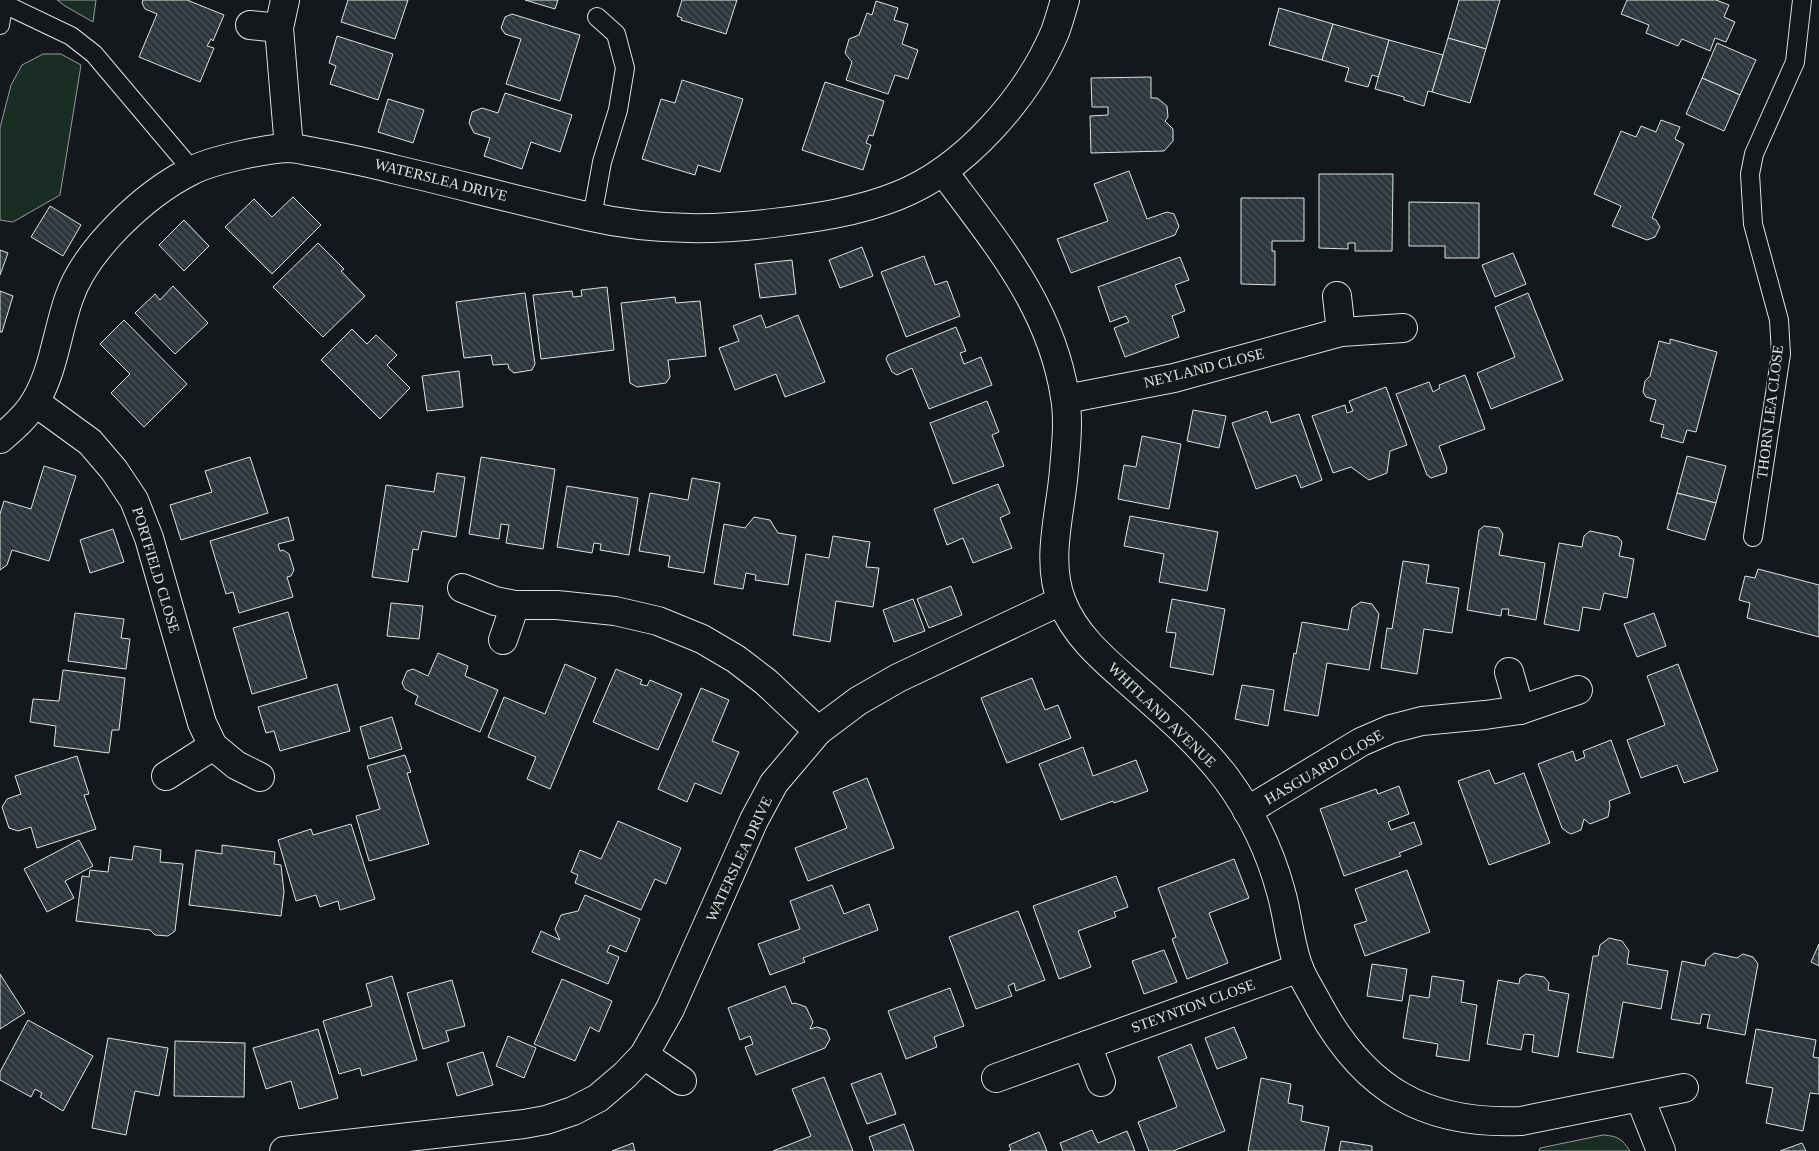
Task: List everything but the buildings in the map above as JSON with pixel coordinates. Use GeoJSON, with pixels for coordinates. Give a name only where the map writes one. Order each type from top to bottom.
{"type":"FeatureCollection","features":[{"type":"Feature","properties":{"kind":"street"},"geometry":{"type":"LineString","coordinates":[[285,0],[279,28],[289,148]]}},
{"type":"Feature","properties":{"kind":"street","name":"WATERSLEA DRIVE"},"geometry":{"type":"LineString","coordinates":[[0,439],[35,402],[54,353],[69,297],[82,269],[103,241],[126,219],[157,193],[192,170],[242,155],[289,148],[351,158],[592,217],[650,225],[704,228],[749,226],[850,211],[899,196],[943,171],[979,142],[1010,107],[1033,73],[1054,33],[1065,0]]}},
{"type":"Feature","properties":{"kind":"street"},"geometry":{"type":"LineString","coordinates":[[250,25],[279,28]]}},
{"type":"Feature","properties":{"kind":"street","name":"WHITLAND AVENUE"},"geometry":{"type":"LineString","coordinates":[[943,171],[1009,259],[1030,294],[1047,329],[1066,399],[1064,472],[1055,531],[1055,570],[1062,601],[1080,634],[1106,662],[1202,749],[1227,780],[1247,811],[1267,849],[1282,892],[1299,968],[1341,1041],[1359,1064],[1381,1084],[1407,1100],[1434,1112],[1462,1119],[1494,1122],[1521,1121],[1684,1088]]}},
{"type":"Feature","properties":{"kind":"street"},"geometry":{"type":"LineString","coordinates":[[1337,296],[1342,332]]}},
{"type":"Feature","properties":{"kind":"street","name":"NEYLAND CLOSE"},"geometry":{"type":"LineString","coordinates":[[1066,399],[1174,378],[1342,332],[1404,328]]}},
{"type":"Feature","properties":{"kind":"street","name":"PORTFIELD CLOSE"},"geometry":{"type":"LineString","coordinates":[[35,402],[90,442],[114,470],[134,500],[149,538],[202,723],[213,746],[236,765],[260,778]]}},
{"type":"Feature","properties":{"kind":"street"},"geometry":{"type":"LineString","coordinates":[[462,588],[495,601],[515,606],[557,605],[615,611],[666,624],[702,639],[736,659],[766,682],[818,731]]}},
{"type":"Feature","properties":{"kind":"street","name":"WATERSLEA DRIVE"},"geometry":{"type":"LineString","coordinates":[[284,1151],[466,1132],[546,1120],[573,1111],[598,1098],[644,1056],[670,1009],[754,820],[774,783],[818,731],[858,701],[898,678],[1062,601]]}},
{"type":"Feature","properties":{"kind":"street"},"geometry":{"type":"LineString","coordinates":[[503,640],[515,606]]}},
{"type":"Feature","properties":{"kind":"street"},"geometry":{"type":"LineString","coordinates":[[1510,672],[1520,710]]}},
{"type":"Feature","properties":{"kind":"street","name":"HASGUARD CLOSE"},"geometry":{"type":"LineString","coordinates":[[1247,811],[1361,742],[1391,729],[1422,721],[1520,710],[1578,690]]}},
{"type":"Feature","properties":{"kind":"street"},"geometry":{"type":"LineString","coordinates":[[166,776],[213,746]]}},
{"type":"Feature","properties":{"kind":"street","name":"STEYNTON CLOSE"},"geometry":{"type":"LineString","coordinates":[[996,1078],[1299,968]]}},
{"type":"Feature","properties":{"kind":"street"},"geometry":{"type":"LineString","coordinates":[[1088,1045],[1101,1082]]}},
{"type":"Feature","properties":{"kind":"street"},"geometry":{"type":"LineString","coordinates":[[644,1056],[682,1081]]}},
{"type":"Feature","properties":{"kind":"street"},"geometry":{"type":"LineString","coordinates":[[1640,1098],[1661,1151]]}},
{"type":"Feature","properties":{"kind":"lane","name":"THORN LEA CLOSE"},"geometry":{"type":"LineString","coordinates":[[1753,537],[1781,354],[1779,320],[1753,224],[1750,174],[1754,154],[1794,62],[1802,0]]}},
{"type":"Feature","properties":{"kind":"lane"},"geometry":{"type":"LineString","coordinates":[[0,25],[4,2],[71,36],[94,54],[192,170]]}},
{"type":"Feature","properties":{"kind":"lane"},"geometry":{"type":"LineString","coordinates":[[592,217],[602,162],[618,110],[625,68],[616,34],[597,17]]}},
{"type":"Feature","properties":{"kind":"green space"},"geometry":{"type":"Polygon","coordinates":[[[57,0],[96,0],[93,22],[65,6],[57,0]]]}},
{"type":"Feature","properties":{"kind":"green space"},"geometry":{"type":"Polygon","coordinates":[[[43,54],[61,54],[81,65],[60,195],[13,222],[0,220],[0,128],[11,85],[22,65],[43,54]]]}},
{"type":"Feature","properties":{"kind":"green space"},"geometry":{"type":"Polygon","coordinates":[[[1603,1135],[1619,1139],[1630,1151],[1539,1151],[1540,1148],[1603,1135]]]}}]}
